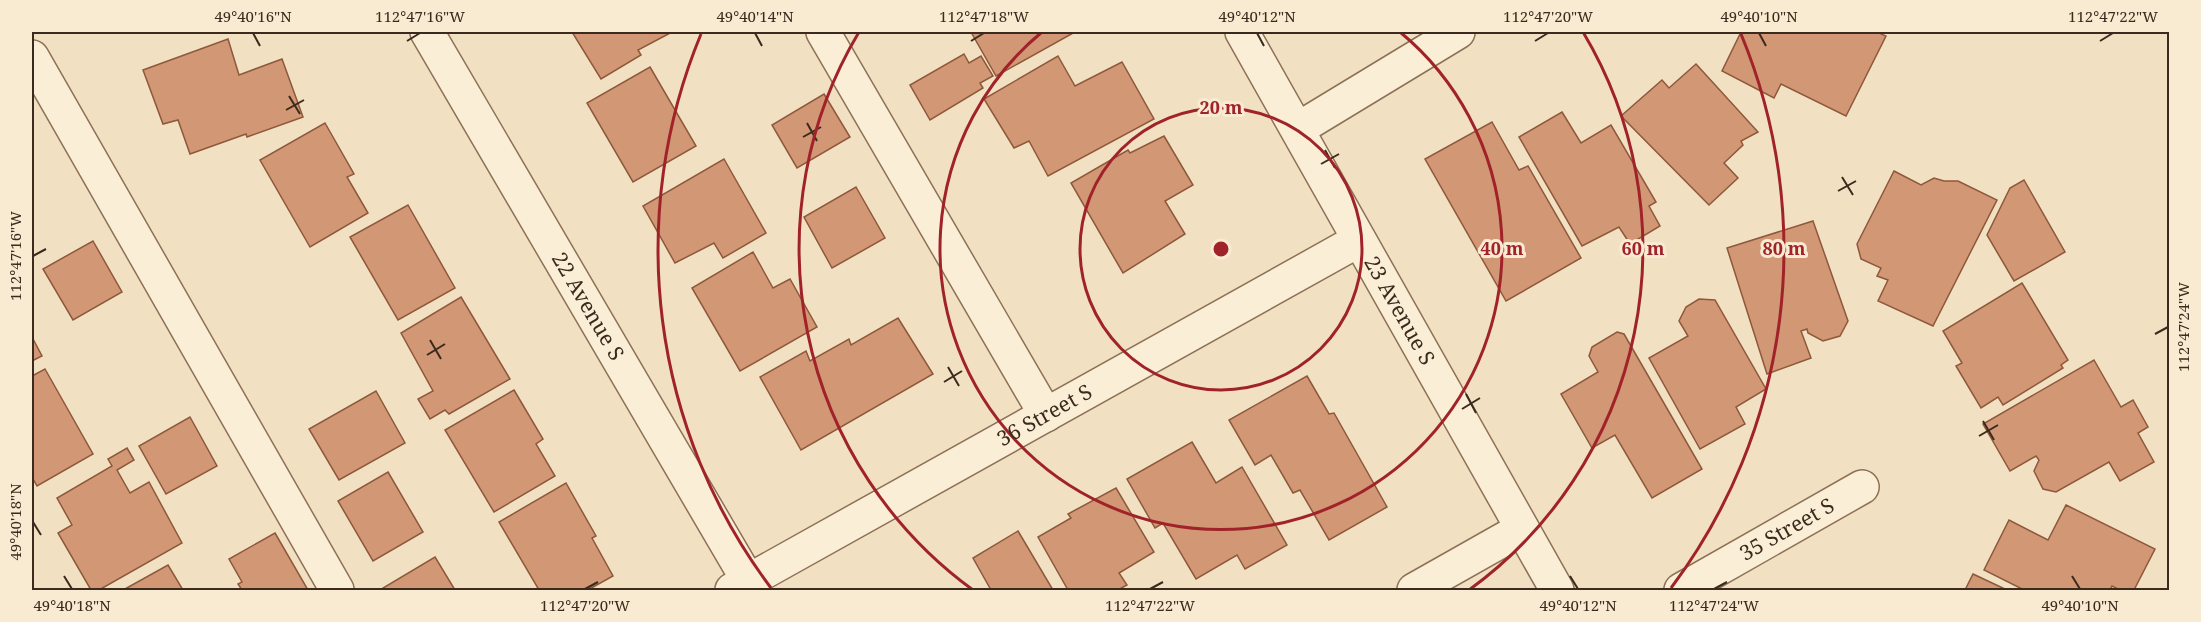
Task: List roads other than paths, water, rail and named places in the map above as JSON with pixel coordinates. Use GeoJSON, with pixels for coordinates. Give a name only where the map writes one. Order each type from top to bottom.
{"type":"FeatureCollection","features":[{"type":"Feature","properties":{"kind":"street","name":"22 Avenue S"},"geometry":{"type":"LineString","coordinates":[[428,32],[740,586]]}},
{"type":"Feature","properties":{"kind":"street"},"geometry":{"type":"LineString","coordinates":[[824,32],[1046,415]]}},
{"type":"Feature","properties":{"kind":"street","name":"23 Avenue S"},"geometry":{"type":"LineString","coordinates":[[1242,32],[1557,591]]}},
{"type":"Feature","properties":{"kind":"street"},"geometry":{"type":"LineString","coordinates":[[1298,129],[1458,32]]}},
{"type":"Feature","properties":{"kind":"street"},"geometry":{"type":"LineString","coordinates":[[32,57],[337,591]]}},
{"type":"Feature","properties":{"kind":"street","name":"36 Street S"},"geometry":{"type":"LineString","coordinates":[[740,586],[1359,240]]}},
{"type":"Feature","properties":{"kind":"street","name":"35 Street S"},"geometry":{"type":"LineString","coordinates":[[1681,591],[1862,487]]}},
{"type":"Feature","properties":{"kind":"street"},"geometry":{"type":"LineString","coordinates":[[1414,591],[1522,529]]}}]}
